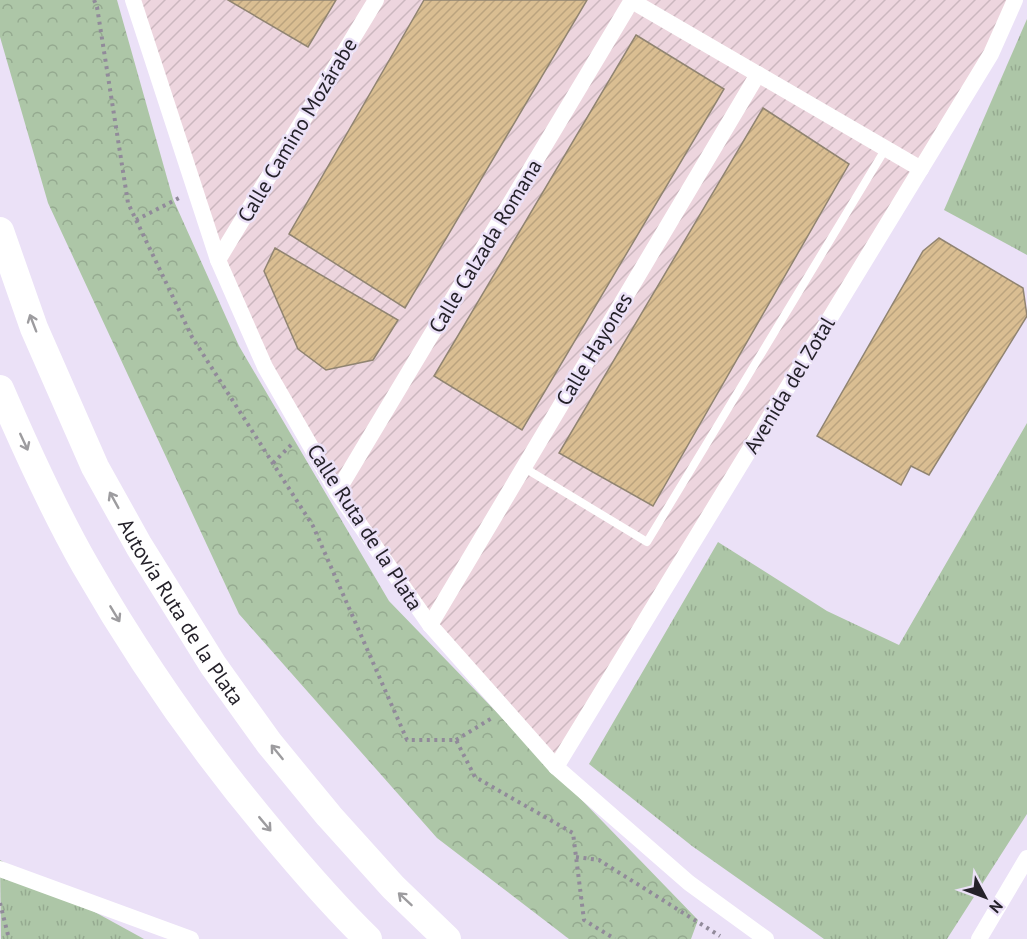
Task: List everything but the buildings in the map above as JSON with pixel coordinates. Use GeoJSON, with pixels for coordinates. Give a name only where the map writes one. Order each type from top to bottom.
{"type":"FeatureCollection","features":[{"type":"Feature","properties":{"kind":"highway","name":"Autovía Ruta de la Plata"},"geometry":{"type":"LineString","coordinates":[[0,231],[34,328],[95,467],[139,546],[213,665],[269,742],[329,816],[393,887],[447,939]]}},
{"type":"Feature","properties":{"kind":"highway"},"geometry":{"type":"LineString","coordinates":[[0,389],[40,477],[85,564],[157,681],[228,781],[290,854],[368,939]]}},
{"type":"Feature","properties":{"kind":"street","name":"Calle Ruta de la Plata"},"geometry":{"type":"LineString","coordinates":[[133,0],[218,260],[265,367],[338,492],[430,625],[556,767],[689,883],[766,939]]}},
{"type":"Feature","properties":{"kind":"street","name":"Calle Camino Mozárabe"},"geometry":{"type":"LineString","coordinates":[[218,260],[376,0]]}},
{"type":"Feature","properties":{"kind":"street"},"geometry":{"type":"LineString","coordinates":[[632,0],[921,169]]}},
{"type":"Feature","properties":{"kind":"street","name":"Calle Calzada Romana"},"geometry":{"type":"LineString","coordinates":[[338,492],[632,0]]}},
{"type":"Feature","properties":{"kind":"street","name":"Avenida del Zotal"},"geometry":{"type":"LineString","coordinates":[[556,767],[991,54],[1015,0]]}},
{"type":"Feature","properties":{"kind":"street","name":"Calle Hayones"},"geometry":{"type":"LineString","coordinates":[[430,625],[758,74]]}},
{"type":"Feature","properties":{"kind":"street"},"geometry":{"type":"LineString","coordinates":[[979,939],[1027,858]]}},
{"type":"Feature","properties":{"kind":"street"},"geometry":{"type":"LineString","coordinates":[[0,869],[191,939]]}},
{"type":"Feature","properties":{"kind":"lane"},"geometry":{"type":"LineString","coordinates":[[523,468],[647,542],[886,148]]}},
{"type":"Feature","properties":{"kind":"path"},"geometry":{"type":"LineString","coordinates":[[94,0],[97,7],[128,203],[192,337],[313,526],[407,740],[456,740],[505,710]]}},
{"type":"Feature","properties":{"kind":"path"},"geometry":{"type":"LineString","coordinates":[[136,220],[195,190]]}},
{"type":"Feature","properties":{"kind":"path"},"geometry":{"type":"LineString","coordinates":[[273,463],[303,434]]}},
{"type":"Feature","properties":{"kind":"path"},"geometry":{"type":"LineString","coordinates":[[456,740],[475,777],[573,832],[584,920],[615,939]]}},
{"type":"Feature","properties":{"kind":"path"},"geometry":{"type":"LineString","coordinates":[[576,857],[599,860],[720,936]]}},
{"type":"Feature","properties":{"kind":"path"},"geometry":{"type":"LineString","coordinates":[[0,903],[9,939]]}},
{"type":"Feature","properties":{"kind":"shaded area"},"geometry":{"type":"Polygon","coordinates":[[[133,0],[1007,0],[991,54],[556,767],[430,625],[337,492],[218,260],[133,0]]]}},
{"type":"Feature","properties":{"kind":"green space"},"geometry":{"type":"Polygon","coordinates":[[[0,0],[117,0],[173,199],[239,346],[389,601],[698,920],[691,939],[569,939],[437,838],[239,614],[48,203],[0,37],[0,0]]]}},
{"type":"Feature","properties":{"kind":"green space"},"geometry":{"type":"Polygon","coordinates":[[[1027,19],[1027,255],[944,210],[1027,19]]]}},
{"type":"Feature","properties":{"kind":"green space"},"geometry":{"type":"Polygon","coordinates":[[[1027,423],[1027,814],[947,939],[824,939],[692,846],[589,764],[718,542],[827,611],[899,645],[1027,423]]]}},
{"type":"Feature","properties":{"kind":"green space"},"geometry":{"type":"Polygon","coordinates":[[[0,860],[144,939],[1,939],[0,860]]]}}]}
